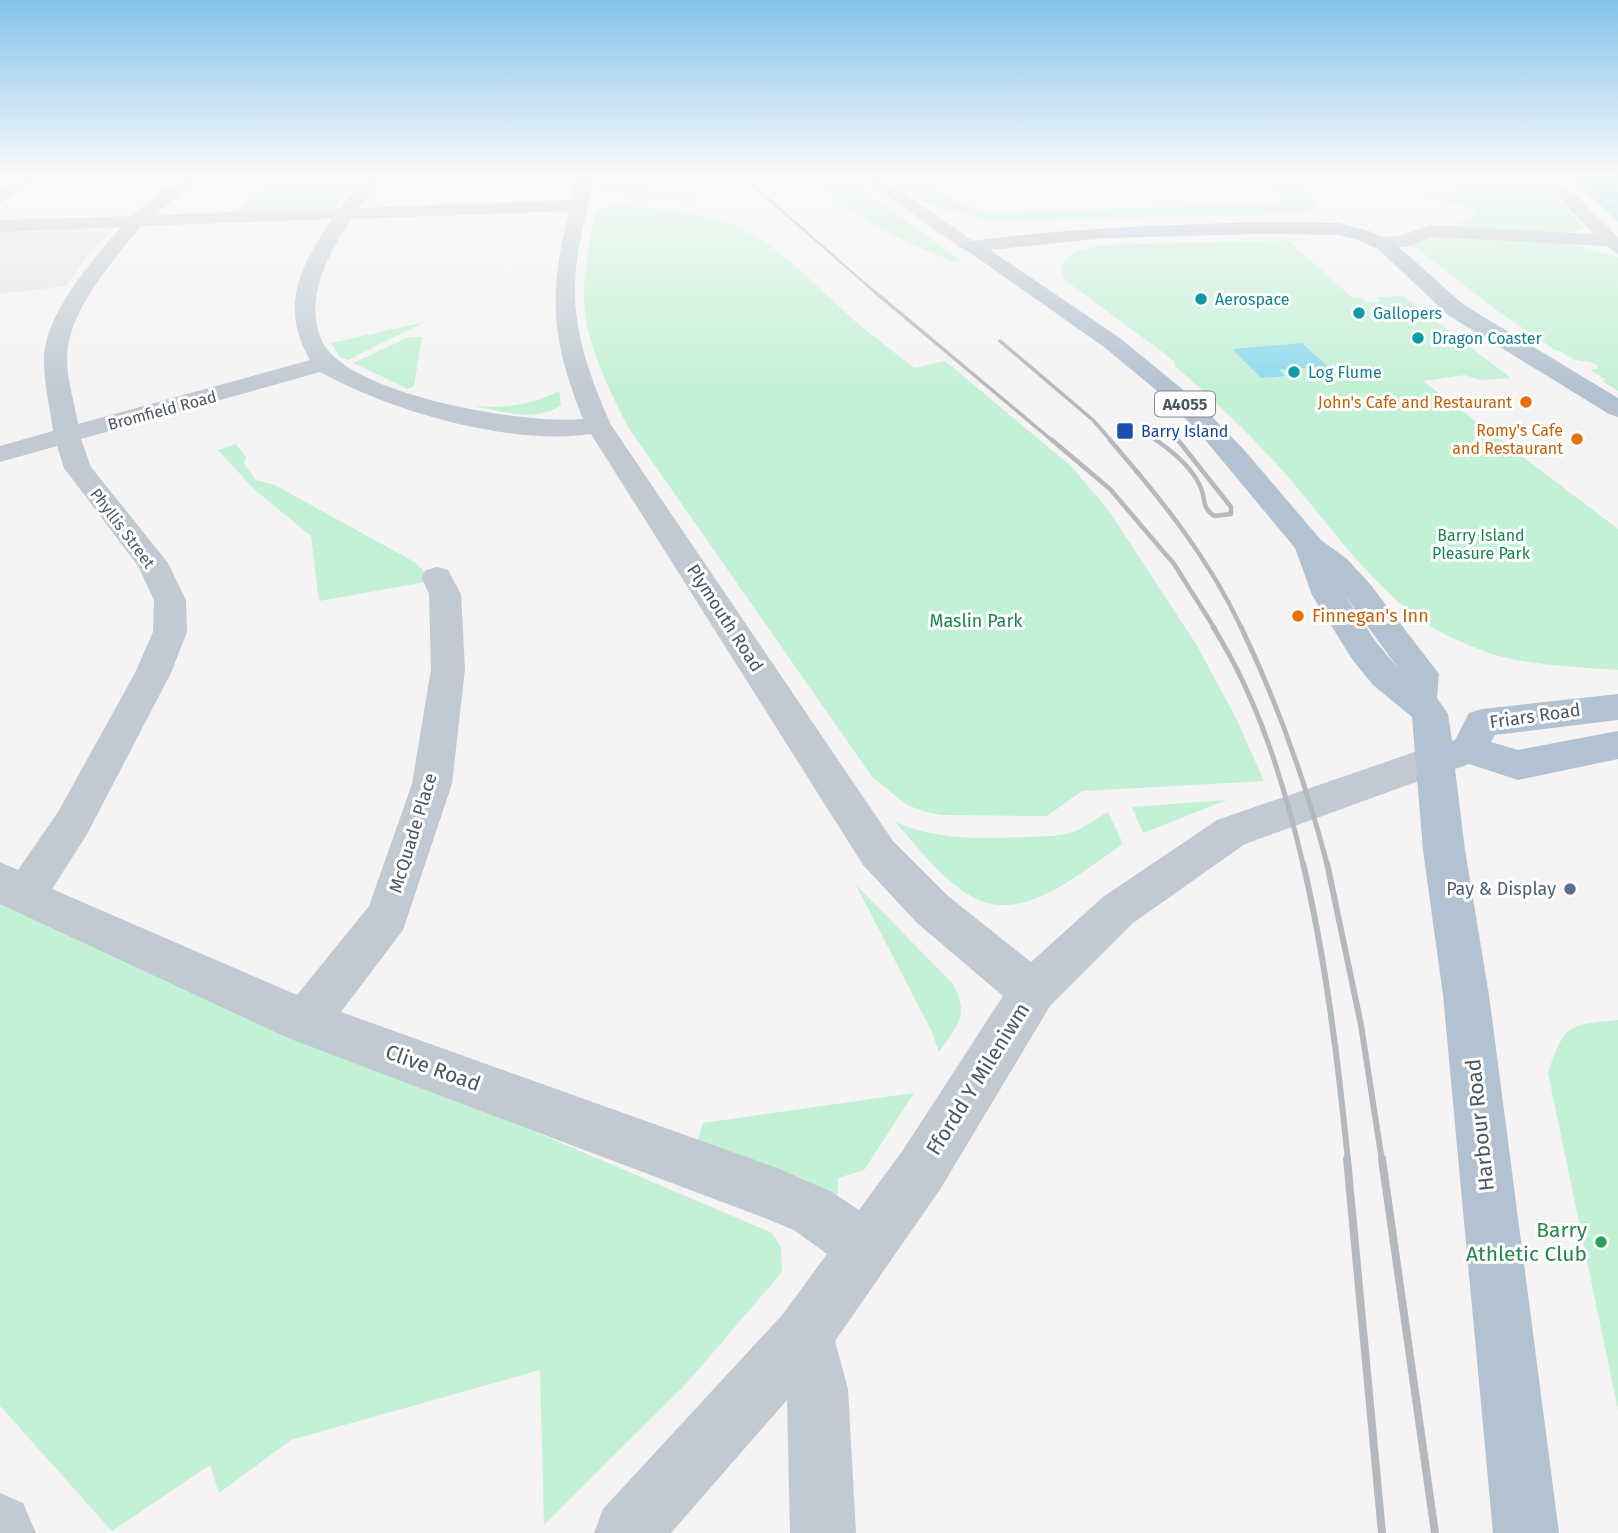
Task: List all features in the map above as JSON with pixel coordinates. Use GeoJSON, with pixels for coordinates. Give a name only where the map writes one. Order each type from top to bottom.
{"type":"FeatureCollection","features":[{"type":"Feature","properties":{"kind":"main road"},"geometry":{"type":"LineString","coordinates":[[979,251],[1011,247]]}},
{"type":"Feature","properties":{"kind":"main road"},"geometry":{"type":"LineString","coordinates":[[1034,288],[1034,261],[1037,254],[1048,247]]}},
{"type":"Feature","properties":{"kind":"main road"},"geometry":{"type":"LineString","coordinates":[[1384,247],[1456,310],[1618,410]]}},
{"type":"Feature","properties":{"kind":"main road","name":"A4055"},"geometry":{"type":"LineString","coordinates":[[979,251],[1034,288],[1163,384],[1189,408],[1249,473],[1310,547],[1314,570],[1352,631],[1386,677],[1419,699],[1452,755]]}},
{"type":"Feature","properties":{"kind":"main road","name":"Friars Road"},"geometry":{"type":"LineString","coordinates":[[1452,755],[1482,723],[1618,707]]}},
{"type":"Feature","properties":{"kind":"main road","name":"Friars Road"},"geometry":{"type":"LineString","coordinates":[[1452,755],[1518,765],[1618,745]]}},
{"type":"Feature","properties":{"kind":"main road","name":"Harbour Road"},"geometry":{"type":"LineString","coordinates":[[1452,755],[1444,850],[1466,995],[1525,1523]]}},
{"type":"Feature","properties":{"kind":"street","name":"Phyllis Street"},"geometry":{"type":"LineString","coordinates":[[12,889],[72,824],[153,673],[170,632],[170,600],[152,563],[78,468],[67,436],[55,359],[65,321],[89,277],[114,247]]}},
{"type":"Feature","properties":{"kind":"street"},"geometry":{"type":"LineString","coordinates":[[324,247],[305,290],[306,330],[324,363],[370,388],[404,401],[456,414],[513,424],[580,429],[598,425]]}},
{"type":"Feature","properties":{"kind":"street","name":"Plymouth Road"},"geometry":{"type":"LineString","coordinates":[[572,247],[567,273],[565,314],[573,360],[598,425],[878,853],[901,880],[943,920],[1033,991]]}},
{"type":"Feature","properties":{"kind":"street"},"geometry":{"type":"LineString","coordinates":[[972,247],[979,251]]}},
{"type":"Feature","properties":{"kind":"street","name":"Bromfield Road"},"geometry":{"type":"LineString","coordinates":[[0,454],[324,363]]}},
{"type":"Feature","properties":{"kind":"street","name":"McQuade Place"},"geometry":{"type":"LineString","coordinates":[[305,1021],[387,916],[432,784],[448,669],[445,594],[437,577]]}},
{"type":"Feature","properties":{"kind":"street","name":"Ffordd Y Mileniwm"},"geometry":{"type":"LineString","coordinates":[[627,1533],[804,1335],[922,1169],[1033,991],[1118,910],[1231,832],[1452,755]]}},
{"type":"Feature","properties":{"kind":"street","name":"Clive Road"},"geometry":{"type":"LineString","coordinates":[[12,889],[305,1021],[777,1195],[813,1211],[867,1249]]}},
{"type":"Feature","properties":{"kind":"street"},"geometry":{"type":"LineString","coordinates":[[804,1335],[817,1389],[823,1533]]}},
{"type":"Feature","properties":{"kind":"street"},"geometry":{"type":"LineString","coordinates":[[0,1526],[3,1533]]}},
{"type":"Feature","properties":{"kind":"shaded area"},"geometry":{"type":"Polygon","coordinates":[[[0,247],[96,247],[66,286],[0,294],[0,247]]]}},
{"type":"Feature","properties":{"kind":"green space","name":"Maslin Park"},"geometry":{"type":"Polygon","coordinates":[[[589,247],[770,247],[855,321],[914,368],[945,361],[1071,466],[1109,511],[1196,644],[1236,718],[1264,781],[1082,791],[1047,816],[942,815],[907,805],[873,778],[628,427],[597,360],[587,324],[584,288],[589,247]]]}},
{"type":"Feature","properties":{"kind":"green space"},"geometry":{"type":"Polygon","coordinates":[[[919,247],[942,247],[962,261],[951,261],[919,247]]]}},
{"type":"Feature","properties":{"kind":"green space","name":"Barry Island Pleasure Park"},"geometry":{"type":"Polygon","coordinates":[[[1294,247],[1353,298],[1360,297],[1366,302],[1381,302],[1376,297],[1403,296],[1511,378],[1480,380],[1465,375],[1423,381],[1618,529],[1618,670],[1551,665],[1500,656],[1451,637],[1419,619],[1381,586],[1282,470],[1230,416],[1175,366],[1175,363],[1065,280],[1063,264],[1072,254],[1088,248],[1294,247]]]}},
{"type":"Feature","properties":{"kind":"green space"},"geometry":{"type":"Polygon","coordinates":[[[1410,247],[1579,247],[1618,257],[1618,391],[1590,369],[1597,369],[1598,366],[1573,359],[1555,350],[1492,307],[1417,248],[1410,247]]]}},
{"type":"Feature","properties":{"kind":"green space"},"geometry":{"type":"Polygon","coordinates":[[[425,322],[348,360],[340,357],[331,343],[425,322]]]}},
{"type":"Feature","properties":{"kind":"green space"},"geometry":{"type":"Polygon","coordinates":[[[409,337],[422,337],[414,386],[408,389],[353,363],[409,337]]]}},
{"type":"Feature","properties":{"kind":"green space"},"geometry":{"type":"Polygon","coordinates":[[[559,391],[561,405],[530,415],[473,406],[517,405],[559,391]]]}},
{"type":"Feature","properties":{"kind":"green space"},"geometry":{"type":"Polygon","coordinates":[[[236,444],[246,457],[244,464],[256,480],[275,485],[416,563],[424,572],[426,582],[319,601],[311,536],[255,490],[218,450],[236,444]]]}},
{"type":"Feature","properties":{"kind":"green space"},"geometry":{"type":"Polygon","coordinates":[[[1227,800],[1143,833],[1132,807],[1227,800]]]}},
{"type":"Feature","properties":{"kind":"green space"},"geometry":{"type":"Polygon","coordinates":[[[1108,812],[1123,844],[1052,891],[1012,905],[992,904],[962,890],[931,863],[895,822],[927,832],[960,837],[1045,836],[1075,831],[1108,812]]]}},
{"type":"Feature","properties":{"kind":"green space"},"geometry":{"type":"Polygon","coordinates":[[[856,885],[953,984],[961,1004],[961,1012],[956,1027],[939,1052],[932,1032],[856,885]]]}},
{"type":"Feature","properties":{"kind":"green space"},"geometry":{"type":"Polygon","coordinates":[[[0,903],[772,1233],[781,1247],[782,1272],[687,1383],[544,1525],[540,1370],[291,1440],[219,1493],[210,1465],[112,1531],[0,1406],[0,903]]]}},
{"type":"Feature","properties":{"kind":"green space","name":"Barry Athletic Club"},"geometry":{"type":"Polygon","coordinates":[[[1618,1020],[1618,1410],[1548,1073],[1559,1045],[1570,1030],[1578,1026],[1618,1020]]]}},
{"type":"Feature","properties":{"kind":"green space"},"geometry":{"type":"Polygon","coordinates":[[[914,1093],[864,1170],[838,1178],[838,1194],[831,1195],[696,1146],[703,1123],[914,1093]]]}},
{"type":"Feature","properties":{"kind":"water"},"geometry":{"type":"Polygon","coordinates":[[[1302,343],[1335,373],[1311,374],[1305,368],[1279,370],[1285,376],[1261,378],[1232,349],[1302,343]]]}},
{"type":"Feature","properties":{"kind":"railway"},"geometry":{"type":"LineString","coordinates":[[823,247],[877,294]]}},
{"type":"Feature","properties":{"kind":"railway"},"geometry":{"type":"LineString","coordinates":[[875,292],[1054,442]]}},
{"type":"Feature","properties":{"kind":"railway"},"geometry":{"type":"LineString","coordinates":[[1000,341],[1093,420],[1112,442]]}},
{"type":"Feature","properties":{"kind":"railway"},"geometry":{"type":"LineString","coordinates":[[1156,440],[1150,436],[1162,431],[1179,442]]}},
{"type":"Feature","properties":{"kind":"railway"},"geometry":{"type":"LineString","coordinates":[[1052,440],[1110,489],[1174,564],[1215,629]]}},
{"type":"Feature","properties":{"kind":"railway"},"geometry":{"type":"LineString","coordinates":[[1110,440],[1183,530],[1241,627]]}},
{"type":"Feature","properties":{"kind":"railway"},"geometry":{"type":"LineString","coordinates":[[1156,440],[1187,466],[1200,486],[1205,505],[1214,516],[1231,514],[1231,507],[1178,440]]}},
{"type":"Feature","properties":{"kind":"railway"},"geometry":{"type":"LineString","coordinates":[[1213,627],[1243,683],[1268,742],[1303,864]]}},
{"type":"Feature","properties":{"kind":"railway"},"geometry":{"type":"LineString","coordinates":[[1241,627],[1290,744],[1327,864]]}},
{"type":"Feature","properties":{"kind":"railway"},"geometry":{"type":"LineString","coordinates":[[1303,863],[1330,1011],[1348,1161]]}},
{"type":"Feature","properties":{"kind":"railway"},"geometry":{"type":"LineString","coordinates":[[1327,863],[1361,1025],[1382,1161]]}},
{"type":"Feature","properties":{"kind":"railway"},"geometry":{"type":"LineString","coordinates":[[1347,1159],[1382,1533]]}},
{"type":"Feature","properties":{"kind":"railway"},"geometry":{"type":"LineString","coordinates":[[1382,1159],[1435,1533]]}},
{"type":"Feature","properties":{"kind":"place","name":"Aerospace"},"geometry":{"type":"Point","coordinates":[1201,299]}},
{"type":"Feature","properties":{"kind":"place","name":"Gallopers"},"geometry":{"type":"Point","coordinates":[1359,313]}},
{"type":"Feature","properties":{"kind":"place","name":"Dragon Coaster"},"geometry":{"type":"Point","coordinates":[1418,338]}},
{"type":"Feature","properties":{"kind":"place","name":"Log Flume"},"geometry":{"type":"Point","coordinates":[1294,372]}},
{"type":"Feature","properties":{"kind":"place","name":"John's Cafe and Restaurant"},"geometry":{"type":"Point","coordinates":[1526,402]}},
{"type":"Feature","properties":{"kind":"place","name":"Barry Island"},"geometry":{"type":"Point","coordinates":[1125,431]}},
{"type":"Feature","properties":{"kind":"place","name":"Romy's Cafe and Restaurant"},"geometry":{"type":"Point","coordinates":[1577,439]}},
{"type":"Feature","properties":{"kind":"place","name":"Finnegan's Inn"},"geometry":{"type":"Point","coordinates":[1298,616]}},
{"type":"Feature","properties":{"kind":"place","name":"Pay & Display"},"geometry":{"type":"Point","coordinates":[1570,889]}},
{"type":"Feature","properties":{"kind":"place","name":"Barry Athletic Club"},"geometry":{"type":"Point","coordinates":[1601,1242]}}]}
